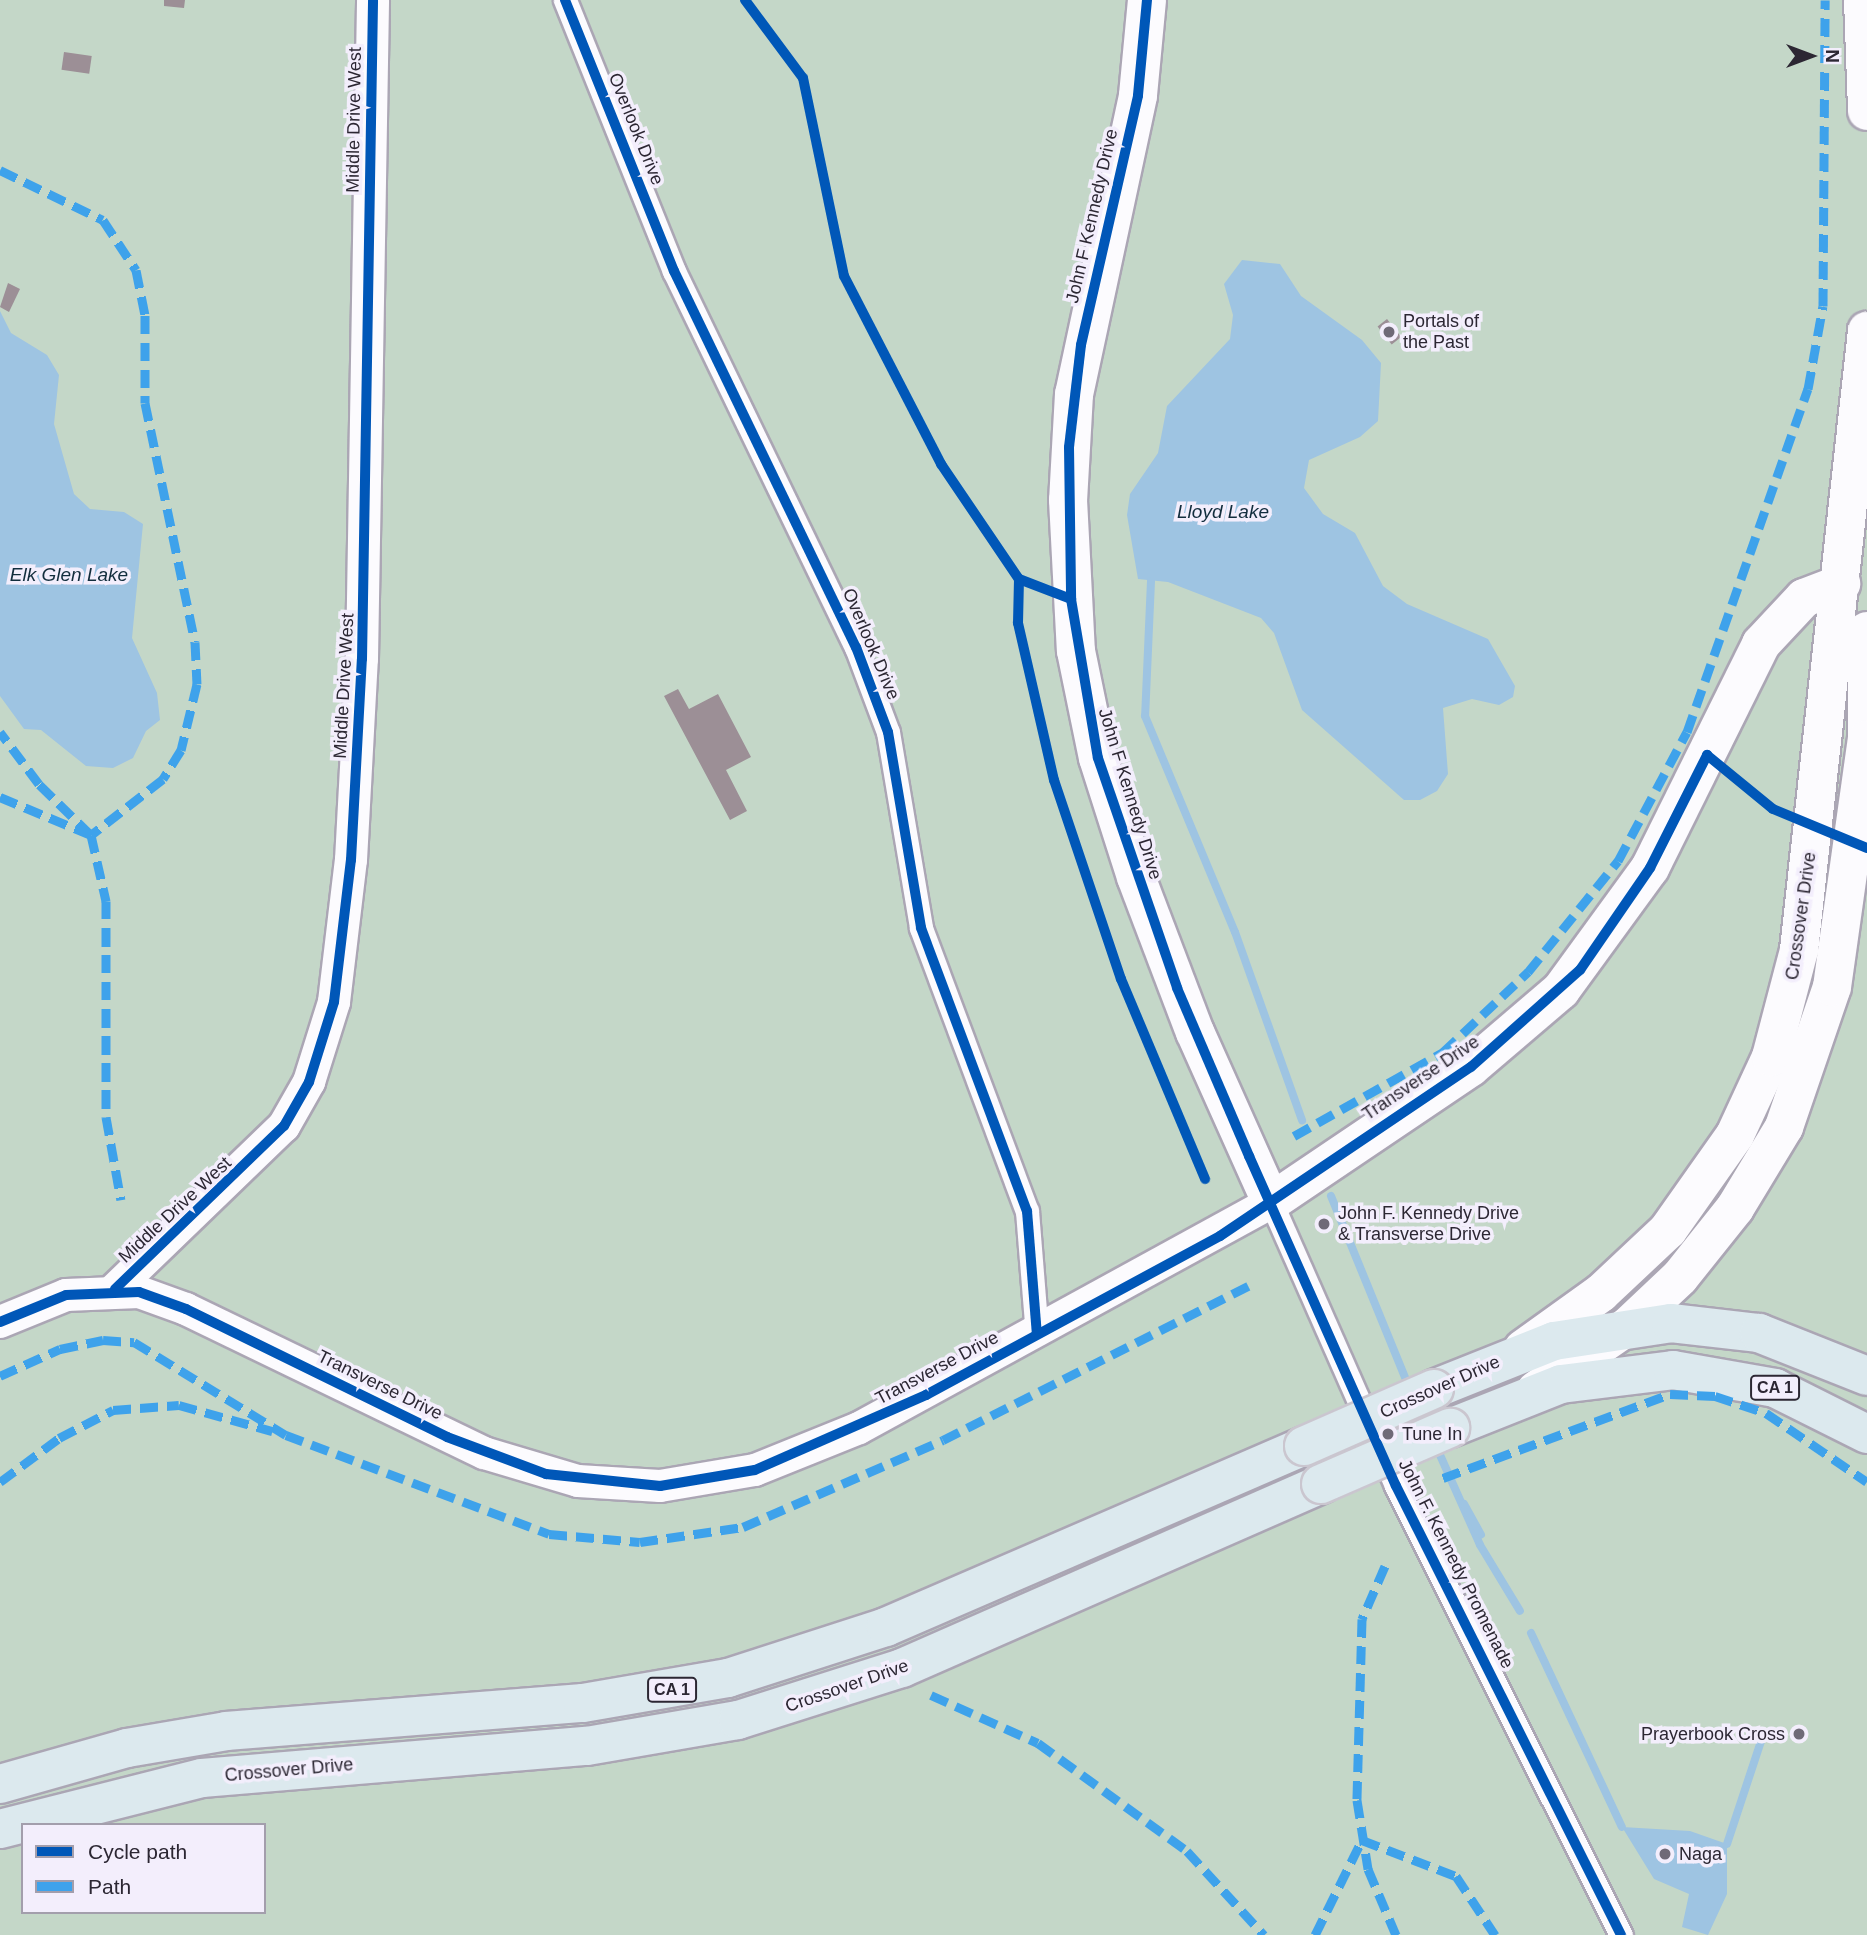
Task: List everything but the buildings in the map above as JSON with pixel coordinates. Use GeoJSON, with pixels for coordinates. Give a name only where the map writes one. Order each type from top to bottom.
{"type":"FeatureCollection","features":[{"type":"Feature","properties":{"kind":"highway","name":"CA 1"},"geometry":{"type":"LineString","coordinates":[[1628,1326],[1699,1324],[1759,1333],[1867,1376]]}},
{"type":"Feature","properties":{"kind":"highway","name":"Crossover Drive"},"geometry":{"type":"LineString","coordinates":[[0,1784],[127,1748],[226,1731],[583,1703],[729,1678],[886,1628],[1512,1355],[1628,1326]]}},
{"type":"Feature","properties":{"kind":"highway","name":"CA 1"},"geometry":{"type":"LineString","coordinates":[[1528,1395],[1614,1373],[1697,1372],[1775,1388],[1867,1434]]}},
{"type":"Feature","properties":{"kind":"highway","name":"Crossover Drive"},"geometry":{"type":"LineString","coordinates":[[24,1823],[202,1778],[587,1746],[749,1717],[923,1659],[1528,1395]]}},
{"type":"Feature","properties":{"kind":"highway","name":"Crossover Drive"},"geometry":{"type":"LineString","coordinates":[[0,1829],[21,1824]]}},
{"type":"Feature","properties":{"kind":"main road","name":"John F Kennedy Drive"},"geometry":{"type":"LineString","coordinates":[[1147,0],[1138,96],[1074,394],[1068,500],[1076,651],[1098,758],[1136,877],[1195,1032],[1271,1202]]}},
{"type":"Feature","properties":{"kind":"main road"},"geometry":{"type":"LineString","coordinates":[[1863,0],[1867,111]]}},
{"type":"Feature","properties":{"kind":"main road","name":"Crossover Drive"},"geometry":{"type":"LineString","coordinates":[[1512,1355],[1576,1314],[1659,1240],[1702,1186],[1760,1084],[1799,950],[1867,331]]}},
{"type":"Feature","properties":{"kind":"main road"},"geometry":{"type":"LineString","coordinates":[[1867,552],[1841,584],[1867,629]]}},
{"type":"Feature","properties":{"kind":"main road","name":"Transverse Drive"},"geometry":{"type":"LineString","coordinates":[[1271,1202],[1471,1067],[1561,990],[1650,868],[1760,643],[1804,598],[1841,584]]}},
{"type":"Feature","properties":{"kind":"main road","name":"Crossover Drive"},"geometry":{"type":"LineString","coordinates":[[1528,1395],[1628,1326],[1718,1232],[1796,1100],[1832,987],[1867,740],[1867,629]]}},
{"type":"Feature","properties":{"kind":"street","name":"Middle Drive West"},"geometry":{"type":"LineString","coordinates":[[115,1289],[284,1126],[309,1082],[334,1002],[351,859],[362,671],[373,0]]}},
{"type":"Feature","properties":{"kind":"street","name":"Overlook Drive"},"geometry":{"type":"LineString","coordinates":[[565,0],[683,292],[856,647],[888,732],[921,928],[1027,1212],[1037,1334]]}},
{"type":"Feature","properties":{"kind":"street","name":"Transverse Drive"},"geometry":{"type":"LineString","coordinates":[[0,1322],[66,1295],[115,1289],[186,1309],[484,1453],[546,1474],[631,1486],[724,1477],[790,1458],[1037,1334],[1271,1202]]}},
{"type":"Feature","properties":{"kind":"street","name":"John F. Kennedy Promenade"},"geometry":{"type":"LineString","coordinates":[[1271,1202],[1396,1486],[1621,1935]]}},
{"type":"Feature","properties":{"kind":"green space"},"geometry":{"type":"Polygon","coordinates":[[[0,0],[1867,0],[1867,1935],[0,1935],[0,0]]]}},
{"type":"Feature","properties":{"kind":"water","name":"Lloyd Lake"},"geometry":{"type":"Polygon","coordinates":[[[1242,260],[1280,264],[1301,296],[1362,340],[1381,363],[1378,421],[1360,437],[1309,460],[1304,488],[1323,514],[1355,533],[1383,586],[1407,604],[1488,639],[1515,686],[1513,697],[1499,705],[1472,699],[1443,708],[1448,774],[1437,791],[1420,800],[1404,800],[1302,710],[1274,633],[1261,618],[1168,582],[1138,579],[1127,515],[1130,494],[1158,453],[1167,406],[1230,339],[1233,315],[1224,284],[1242,260]]]}},
{"type":"Feature","properties":{"kind":"water","name":"Elk Glen Lake"},"geometry":{"type":"Polygon","coordinates":[[[0,311],[11,333],[47,355],[59,375],[54,424],[74,494],[90,509],[124,512],[143,524],[132,638],[157,693],[160,720],[146,731],[133,758],[113,768],[86,766],[41,730],[24,729],[0,696],[0,311]]]}},
{"type":"Feature","properties":{"kind":"water"},"geometry":{"type":"Polygon","coordinates":[[[1622,1827],[1690,1831],[1727,1844],[1727,1894],[1708,1935],[1682,1927],[1689,1894],[1654,1879],[1622,1827]]]}},
{"type":"Feature","properties":{"kind":"waterway"},"geometry":{"type":"LineString","coordinates":[[1151,581],[1145,716],[1235,932],[1302,1120]]}},
{"type":"Feature","properties":{"kind":"waterway"},"geometry":{"type":"LineString","coordinates":[[1331,1196],[1410,1390]]}},
{"type":"Feature","properties":{"kind":"waterway"},"geometry":{"type":"LineString","coordinates":[[1436,1446],[1480,1545],[1520,1611]]}},
{"type":"Feature","properties":{"kind":"waterway"},"geometry":{"type":"LineString","coordinates":[[1464,1504],[1481,1535]]}},
{"type":"Feature","properties":{"kind":"waterway"},"geometry":{"type":"LineString","coordinates":[[1531,1633],[1622,1827]]}},
{"type":"Feature","properties":{"kind":"waterway"},"geometry":{"type":"LineString","coordinates":[[1727,1844],[1761,1741]]}},
{"type":"Feature","properties":{"kind":"marked path"},"geometry":{"type":"LineString","coordinates":[[1294,1136],[1443,1052],[1528,972],[1618,861],[1687,732],[1808,389],[1823,306],[1825,0]]}},
{"type":"Feature","properties":{"kind":"marked path"},"geometry":{"type":"LineString","coordinates":[[0,170],[103,220],[136,270],[145,315],[145,403],[195,642],[197,684],[181,750],[163,779],[91,835],[39,784],[0,732]]}},
{"type":"Feature","properties":{"kind":"marked path"},"geometry":{"type":"LineString","coordinates":[[0,797],[91,835],[106,901],[106,1117],[121,1200]]}},
{"type":"Feature","properties":{"kind":"marked path"},"geometry":{"type":"LineString","coordinates":[[0,1376],[60,1349],[103,1340],[134,1342],[286,1435],[549,1534],[640,1542],[743,1527],[943,1440],[1250,1285]]}},
{"type":"Feature","properties":{"kind":"marked path"},"geometry":{"type":"LineString","coordinates":[[1443,1478],[1670,1394],[1715,1396],[1766,1413],[1867,1482]]}},
{"type":"Feature","properties":{"kind":"marked path"},"geometry":{"type":"LineString","coordinates":[[0,1482],[59,1438],[113,1410],[179,1405],[272,1431]]}},
{"type":"Feature","properties":{"kind":"marked path"},"geometry":{"type":"LineString","coordinates":[[1385,1566],[1362,1619],[1357,1800],[1368,1869],[1396,1935]]}},
{"type":"Feature","properties":{"kind":"marked path"},"geometry":{"type":"LineString","coordinates":[[931,1695],[1038,1743],[1187,1851],[1264,1935]]}},
{"type":"Feature","properties":{"kind":"marked path"},"geometry":{"type":"LineString","coordinates":[[1315,1935],[1362,1840],[1456,1876],[1495,1935]]}},
{"type":"Feature","properties":{"kind":"cycle path"},"geometry":{"type":"LineString","coordinates":[[115,1289],[284,1126],[309,1082],[334,1002],[351,860],[362,659],[373,0]]}},
{"type":"Feature","properties":{"kind":"cycle path"},"geometry":{"type":"LineString","coordinates":[[565,0],[674,271],[856,647],[888,732],[921,928],[1027,1211],[1037,1334]]}},
{"type":"Feature","properties":{"kind":"cycle path"},"geometry":{"type":"LineString","coordinates":[[745,0],[803,78],[844,276],[941,464],[1019,579],[1071,599]]}},
{"type":"Feature","properties":{"kind":"cycle path"},"geometry":{"type":"LineString","coordinates":[[1147,0],[1138,96],[1081,345],[1069,447],[1071,599],[1098,758],[1177,988],[1249,1156],[1396,1486],[1621,1935]]}},
{"type":"Feature","properties":{"kind":"cycle path"},"geometry":{"type":"LineString","coordinates":[[1019,579],[1018,623],[1054,780],[1121,979],[1205,1179]]}},
{"type":"Feature","properties":{"kind":"cycle path"},"geometry":{"type":"LineString","coordinates":[[0,1322],[66,1295],[139,1292],[186,1309],[447,1437],[546,1474],[660,1486],[755,1470],[926,1395],[1220,1236],[1471,1067],[1580,970],[1650,868],[1707,755],[1773,809],[1867,848]]}},
{"type":"Feature","properties":{"kind":"place","name":"Portals of the Past"},"geometry":{"type":"Point","coordinates":[1389,332]}},
{"type":"Feature","properties":{"kind":"place","name":"John F. Kennedy Drive & Transverse Drive"},"geometry":{"type":"Point","coordinates":[1324,1224]}},
{"type":"Feature","properties":{"kind":"place","name":"Tune In"},"geometry":{"type":"Point","coordinates":[1388,1434]}},
{"type":"Feature","properties":{"kind":"place","name":"Prayerbook Cross"},"geometry":{"type":"Point","coordinates":[1799,1734]}},
{"type":"Feature","properties":{"kind":"place","name":"Naga"},"geometry":{"type":"Point","coordinates":[1665,1854]}}]}
